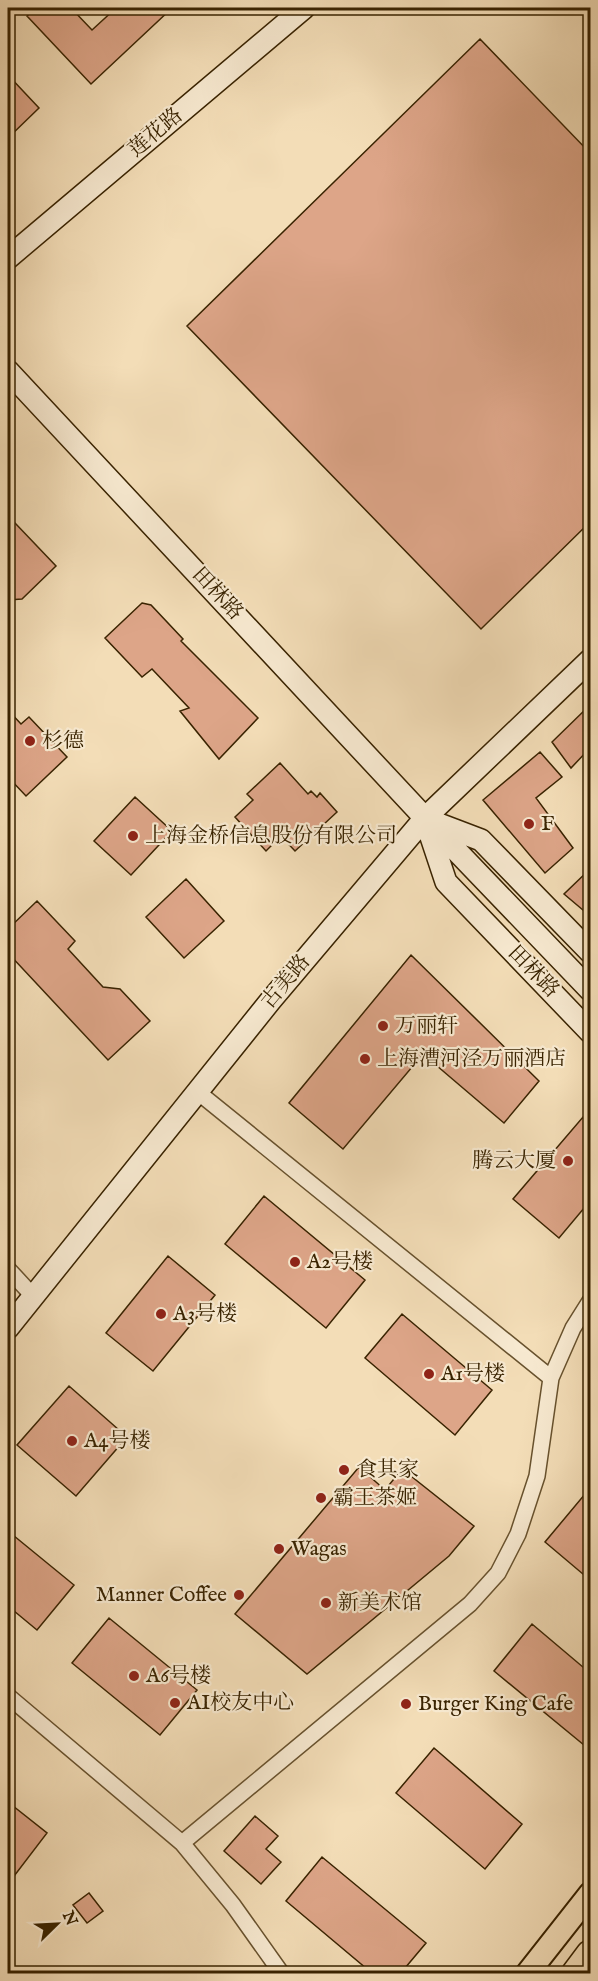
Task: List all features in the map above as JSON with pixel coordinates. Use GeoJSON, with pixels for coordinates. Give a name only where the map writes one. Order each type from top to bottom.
{"type":"FeatureCollection","features":[{"type":"Feature","properties":{"kind":"highway"},"geometry":{"type":"LineString","coordinates":[[575,1974],[591,1954]]}},
{"type":"Feature","properties":{"kind":"main road"},"geometry":{"type":"LineString","coordinates":[[527,1974],[591,1894]]}},
{"type":"Feature","properties":{"kind":"street","name":"莲花路"},"geometry":{"type":"LineString","coordinates":[[8,258],[304,8]]}},
{"type":"Feature","properties":{"kind":"street","name":"田林路"},"geometry":{"type":"LineString","coordinates":[[8,372],[425,818],[591,990]]}},
{"type":"Feature","properties":{"kind":"street","name":"古美路"},"geometry":{"type":"LineString","coordinates":[[8,1328],[199,1093],[271,1000],[425,818],[591,660]]}},
{"type":"Feature","properties":{"kind":"street","name":"田林路"},"geometry":{"type":"LineString","coordinates":[[425,818],[480,840],[591,952]]}},
{"type":"Feature","properties":{"kind":"street","name":"田林路"},"geometry":{"type":"LineString","coordinates":[[425,818],[446,882],[591,1032]]}},
{"type":"Feature","properties":{"kind":"street"},"geometry":{"type":"LineString","coordinates":[[199,1093],[551,1378]]}},
{"type":"Feature","properties":{"kind":"street"},"geometry":{"type":"LineString","coordinates":[[8,1269],[33,1296]]}},
{"type":"Feature","properties":{"kind":"street"},"geometry":{"type":"LineString","coordinates":[[182,1843],[470,1605],[498,1573],[518,1534],[537,1476],[551,1378],[573,1328],[591,1301]]}},
{"type":"Feature","properties":{"kind":"street"},"geometry":{"type":"LineString","coordinates":[[8,1696],[182,1843],[233,1905],[282,1974]]}},
{"type":"Feature","properties":{"kind":"building"},"geometry":{"type":"Polygon","coordinates":[[[36,8],[71,8],[92,30],[116,8],[172,8],[91,84],[27,16],[36,8]]]}},
{"type":"Feature","properties":{"kind":"building"},"geometry":{"type":"Polygon","coordinates":[[[480,39],[590,153],[590,522],[481,629],[187,326],[480,39]]]}},
{"type":"Feature","properties":{"kind":"building"},"geometry":{"type":"Polygon","coordinates":[[[8,75],[39,108],[8,138],[8,75]]]}},
{"type":"Feature","properties":{"kind":"building"},"geometry":{"type":"Polygon","coordinates":[[[8,523],[15,523],[56,566],[22,599],[8,600],[8,523]]]}},
{"type":"Feature","properties":{"kind":"building"},"geometry":{"type":"Polygon","coordinates":[[[142,603],[151,605],[183,639],[181,641],[258,718],[219,759],[180,711],[189,708],[152,669],[142,677],[105,638],[142,603]]]}},
{"type":"Feature","properties":{"kind":"building"},"geometry":{"type":"Polygon","coordinates":[[[590,705],[590,748],[571,768],[552,742],[590,705]]]}},
{"type":"Feature","properties":{"kind":"building","name":"杉德"},"geometry":{"type":"Polygon","coordinates":[[[8,710],[21,724],[29,717],[67,757],[26,796],[8,777],[8,710]]]}},
{"type":"Feature","properties":{"kind":"building","name":"F"},"geometry":{"type":"Polygon","coordinates":[[[540,752],[562,777],[536,798],[573,848],[545,873],[483,800],[540,752]]]}},
{"type":"Feature","properties":{"kind":"building"},"geometry":{"type":"Polygon","coordinates":[[[280,763],[308,794],[311,791],[317,797],[320,793],[337,812],[295,851],[281,836],[266,851],[235,817],[253,800],[247,794],[280,763]]]}},
{"type":"Feature","properties":{"kind":"building","name":"上海金桥信息股份有限公司"},"geometry":{"type":"Polygon","coordinates":[[[135,797],[172,831],[131,875],[94,841],[135,797]]]}},
{"type":"Feature","properties":{"kind":"building"},"geometry":{"type":"Polygon","coordinates":[[[590,869],[590,916],[564,894],[590,869]]]}},
{"type":"Feature","properties":{"kind":"building"},"geometry":{"type":"Polygon","coordinates":[[[186,879],[224,921],[184,958],[146,917],[186,879]]]}},
{"type":"Feature","properties":{"kind":"building"},"geometry":{"type":"Polygon","coordinates":[[[37,901],[75,941],[68,949],[103,987],[120,989],[150,1021],[108,1060],[8,953],[8,929],[37,901]]]}},
{"type":"Feature","properties":{"kind":"building","name":"上海漕河泾万丽酒店"},"geometry":{"type":"Polygon","coordinates":[[[411,955],[539,1081],[504,1123],[423,1054],[343,1149],[289,1103],[411,955]]]}},
{"type":"Feature","properties":{"kind":"building","name":"腾云大厦"},"geometry":{"type":"Polygon","coordinates":[[[583,1117],[590,1124],[590,1201],[559,1238],[513,1199],[583,1117]]]}},
{"type":"Feature","properties":{"kind":"building","name":"A2号楼"},"geometry":{"type":"Polygon","coordinates":[[[264,1196],[365,1280],[326,1328],[225,1244],[264,1196]]]}},
{"type":"Feature","properties":{"kind":"building","name":"A3号楼"},"geometry":{"type":"Polygon","coordinates":[[[168,1256],[215,1295],[153,1371],[106,1333],[168,1256]]]}},
{"type":"Feature","properties":{"kind":"building","name":"A1号楼"},"geometry":{"type":"Polygon","coordinates":[[[402,1314],[492,1390],[455,1435],[365,1358],[402,1314]]]}},
{"type":"Feature","properties":{"kind":"building","name":"A4号楼"},"geometry":{"type":"Polygon","coordinates":[[[69,1386],[127,1437],[76,1496],[17,1445],[69,1386]]]}},
{"type":"Feature","properties":{"kind":"building"},"geometry":{"type":"Polygon","coordinates":[[[359,1467],[385,1490],[402,1469],[474,1526],[449,1556],[307,1674],[235,1614],[359,1467]]]}},
{"type":"Feature","properties":{"kind":"building"},"geometry":{"type":"Polygon","coordinates":[[[590,1488],[590,1580],[545,1542],[590,1488]]]}},
{"type":"Feature","properties":{"kind":"building"},"geometry":{"type":"Polygon","coordinates":[[[8,1531],[74,1585],[37,1630],[8,1606],[8,1531]]]}},
{"type":"Feature","properties":{"kind":"building","name":"A6号楼"},"geometry":{"type":"Polygon","coordinates":[[[109,1618],[197,1690],[160,1735],[72,1663],[109,1618]]]}},
{"type":"Feature","properties":{"kind":"building"},"geometry":{"type":"Polygon","coordinates":[[[532,1624],[590,1673],[590,1750],[494,1671],[532,1624]]]}},
{"type":"Feature","properties":{"kind":"building"},"geometry":{"type":"Polygon","coordinates":[[[434,1748],[522,1824],[485,1869],[396,1793],[434,1748]]]}},
{"type":"Feature","properties":{"kind":"building"},"geometry":{"type":"Polygon","coordinates":[[[8,1802],[47,1833],[8,1884],[8,1802]]]}},
{"type":"Feature","properties":{"kind":"building"},"geometry":{"type":"Polygon","coordinates":[[[255,1816],[278,1836],[266,1849],[281,1862],[261,1884],[224,1851],[255,1816]]]}},
{"type":"Feature","properties":{"kind":"building"},"geometry":{"type":"Polygon","coordinates":[[[322,1857],[426,1943],[400,1974],[373,1974],[286,1901],[322,1857]]]}},
{"type":"Feature","properties":{"kind":"building"},"geometry":{"type":"Polygon","coordinates":[[[89,1893],[103,1911],[87,1923],[73,1905],[89,1893]]]}},
{"type":"Feature","properties":{"kind":"place","name":"杉德"},"geometry":{"type":"Point","coordinates":[30,741]}},
{"type":"Feature","properties":{"kind":"place","name":"F"},"geometry":{"type":"Point","coordinates":[529,824]}},
{"type":"Feature","properties":{"kind":"place","name":"上海金桥信息股份有限公司"},"geometry":{"type":"Point","coordinates":[133,836]}},
{"type":"Feature","properties":{"kind":"place","name":"万丽轩"},"geometry":{"type":"Point","coordinates":[383,1026]}},
{"type":"Feature","properties":{"kind":"place","name":"上海漕河泾万丽酒店"},"geometry":{"type":"Point","coordinates":[365,1059]}},
{"type":"Feature","properties":{"kind":"place","name":"腾云大厦"},"geometry":{"type":"Point","coordinates":[568,1161]}},
{"type":"Feature","properties":{"kind":"place","name":"A2号楼"},"geometry":{"type":"Point","coordinates":[295,1262]}},
{"type":"Feature","properties":{"kind":"place","name":"A3号楼"},"geometry":{"type":"Point","coordinates":[161,1314]}},
{"type":"Feature","properties":{"kind":"place","name":"A1号楼"},"geometry":{"type":"Point","coordinates":[429,1374]}},
{"type":"Feature","properties":{"kind":"place","name":"A4号楼"},"geometry":{"type":"Point","coordinates":[72,1441]}},
{"type":"Feature","properties":{"kind":"place","name":"食其家"},"geometry":{"type":"Point","coordinates":[344,1470]}},
{"type":"Feature","properties":{"kind":"place","name":"霸王茶姬"},"geometry":{"type":"Point","coordinates":[321,1498]}},
{"type":"Feature","properties":{"kind":"place","name":"Wagas"},"geometry":{"type":"Point","coordinates":[279,1549]}},
{"type":"Feature","properties":{"kind":"place","name":"Manner Coffee"},"geometry":{"type":"Point","coordinates":[239,1595]}},
{"type":"Feature","properties":{"kind":"place","name":"新美术馆"},"geometry":{"type":"Point","coordinates":[326,1603]}},
{"type":"Feature","properties":{"kind":"place","name":"A6号楼"},"geometry":{"type":"Point","coordinates":[134,1676]}},
{"type":"Feature","properties":{"kind":"place","name":"AI校友中心"},"geometry":{"type":"Point","coordinates":[175,1703]}},
{"type":"Feature","properties":{"kind":"place","name":"Burger King Cafe"},"geometry":{"type":"Point","coordinates":[406,1704]}}]}
